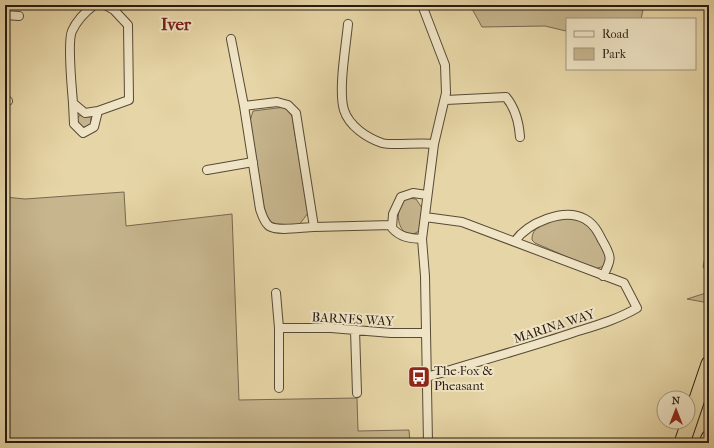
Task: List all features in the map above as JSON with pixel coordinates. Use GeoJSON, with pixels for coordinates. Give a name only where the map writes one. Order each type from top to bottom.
{"type":"FeatureCollection","features":[{"type":"Feature","properties":{"kind":"highway"},"geometry":{"type":"LineString","coordinates":[[682,443],[709,364]]}},
{"type":"Feature","properties":{"kind":"highway"},"geometry":{"type":"LineString","coordinates":[[707,443],[709,438]]}},
{"type":"Feature","properties":{"kind":"street"},"geometry":{"type":"LineString","coordinates":[[94,5],[84,13],[71,32],[70,71],[74,103],[74,124],[83,133],[94,127],[98,111]]}},
{"type":"Feature","properties":{"kind":"street"},"geometry":{"type":"LineString","coordinates":[[74,103],[85,113],[98,111],[129,100],[128,25],[114,10],[105,5]]}},
{"type":"Feature","properties":{"kind":"street"},"geometry":{"type":"LineString","coordinates":[[422,5],[444,65],[446,100],[434,144],[422,239],[425,276],[428,443]]}},
{"type":"Feature","properties":{"kind":"street"},"geometry":{"type":"LineString","coordinates":[[5,15],[19,16]]}},
{"type":"Feature","properties":{"kind":"street"},"geometry":{"type":"LineString","coordinates":[[348,24],[342,87],[344,110],[360,133],[383,143],[420,142],[434,144]]}},
{"type":"Feature","properties":{"kind":"street"},"geometry":{"type":"LineString","coordinates":[[231,39],[244,106],[260,209],[269,226],[277,229],[392,225]]}},
{"type":"Feature","properties":{"kind":"street"},"geometry":{"type":"LineString","coordinates":[[446,100],[506,97],[511,104],[519,125],[520,137]]}},
{"type":"Feature","properties":{"kind":"street"},"geometry":{"type":"LineString","coordinates":[[244,106],[277,102],[288,105],[296,113],[314,227]]}},
{"type":"Feature","properties":{"kind":"street"},"geometry":{"type":"LineString","coordinates":[[207,170],[252,162]]}},
{"type":"Feature","properties":{"kind":"street"},"geometry":{"type":"LineString","coordinates":[[422,239],[407,238],[397,234],[392,225],[393,214],[401,197],[413,193],[427,195]]}},
{"type":"Feature","properties":{"kind":"street"},"geometry":{"type":"LineString","coordinates":[[425,217],[462,222],[515,241],[603,276],[610,262],[610,254],[595,228],[581,217],[574,215],[560,216],[539,222],[524,230],[515,241]]}},
{"type":"Feature","properties":{"kind":"street","name":"MARINA WAY"},"geometry":{"type":"LineString","coordinates":[[427,377],[533,346],[624,316],[637,308],[624,283],[603,276]]}},
{"type":"Feature","properties":{"kind":"street"},"geometry":{"type":"LineString","coordinates":[[276,293],[280,328],[279,388]]}},
{"type":"Feature","properties":{"kind":"street","name":"BARNES WAY"},"geometry":{"type":"LineString","coordinates":[[280,328],[425,334]]}},
{"type":"Feature","properties":{"kind":"street"},"geometry":{"type":"LineString","coordinates":[[355,330],[357,394]]}},
{"type":"Feature","properties":{"kind":"green space"},"geometry":{"type":"Polygon","coordinates":[[[470,5],[644,5],[641,18],[566,18],[566,31],[545,26],[482,27],[470,5]]]}},
{"type":"Feature","properties":{"kind":"green space"},"geometry":{"type":"Polygon","coordinates":[[[285,107],[292,116],[308,213],[299,225],[273,225],[266,219],[250,121],[253,111],[285,107]]]}},
{"type":"Feature","properties":{"kind":"green space"},"geometry":{"type":"Polygon","coordinates":[[[81,114],[87,114],[91,118],[91,124],[87,128],[81,128],[77,124],[77,118],[81,114]]]}},
{"type":"Feature","properties":{"kind":"green space"},"geometry":{"type":"Polygon","coordinates":[[[124,192],[126,226],[232,214],[239,400],[357,398],[358,431],[409,430],[410,443],[5,443],[5,197],[25,199],[124,192]]]}},
{"type":"Feature","properties":{"kind":"green space"},"geometry":{"type":"Polygon","coordinates":[[[407,198],[416,199],[422,208],[419,231],[410,236],[405,233],[399,223],[398,218],[400,207],[407,198]]]}},
{"type":"Feature","properties":{"kind":"green space"},"geometry":{"type":"Polygon","coordinates":[[[570,217],[584,223],[593,231],[607,254],[604,266],[595,269],[535,243],[532,240],[536,229],[545,222],[570,217]]]}},
{"type":"Feature","properties":{"kind":"green space"},"geometry":{"type":"Polygon","coordinates":[[[709,237],[709,275],[703,267],[709,237]]]}},
{"type":"Feature","properties":{"kind":"green space"},"geometry":{"type":"Polygon","coordinates":[[[709,292],[709,303],[687,299],[709,292]]]}},
{"type":"Feature","properties":{"kind":"place","name":"The Fox & Pheasant"},"geometry":{"type":"Point","coordinates":[419,377]}},
{"type":"Feature","properties":{"kind":"district","name":"Iver"},"geometry":{"type":"Point","coordinates":[176,24]}}]}
